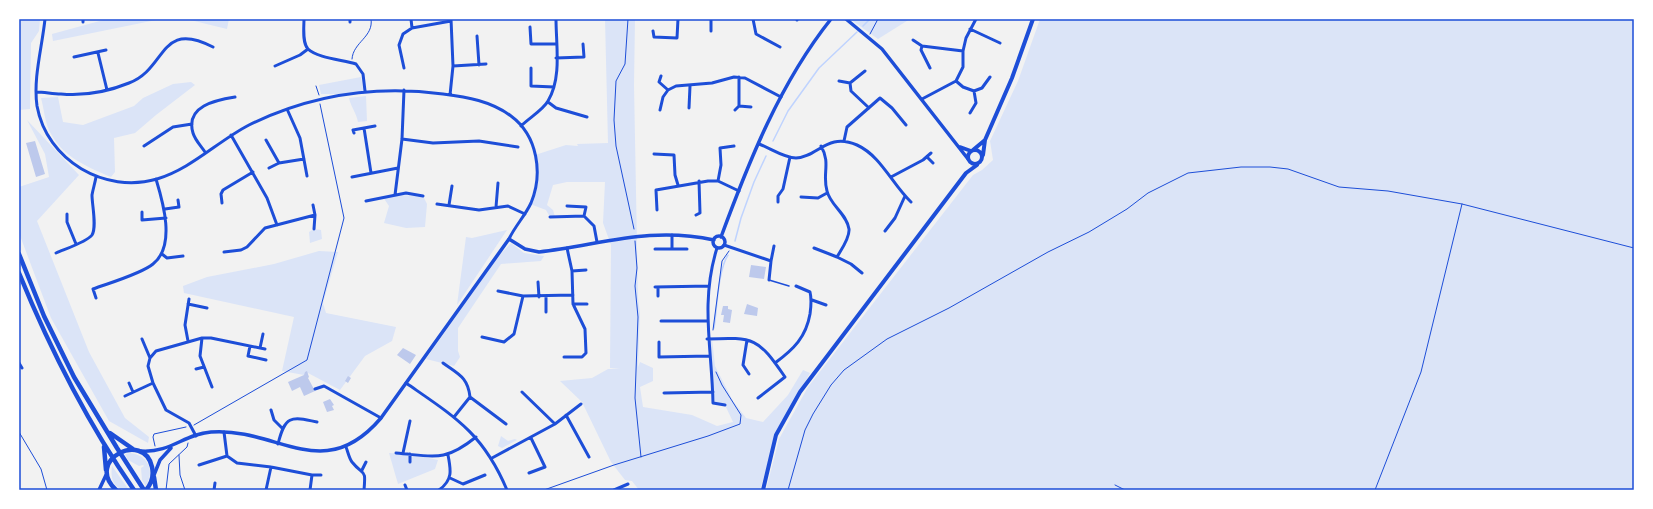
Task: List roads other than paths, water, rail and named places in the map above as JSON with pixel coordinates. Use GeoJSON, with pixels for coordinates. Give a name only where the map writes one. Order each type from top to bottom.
{"type":"FeatureCollection","features":[{"type":"Feature","properties":{"kind":"highway"},"geometry":{"type":"LineString","coordinates":[[19,254],[44,316],[74,377],[120,453],[145,490],[154,475]]}},
{"type":"Feature","properties":{"kind":"highway"},"geometry":{"type":"LineString","coordinates":[[19,273],[48,340],[104,445],[134,490]]}},
{"type":"Feature","properties":{"kind":"highway"},"geometry":{"type":"LineString","coordinates":[[107,431],[150,461],[156,490]]}},
{"type":"Feature","properties":{"kind":"highway"},"geometry":{"type":"LineString","coordinates":[[104,445],[106,474],[109,482],[116,490]]}},
{"type":"Feature","properties":{"kind":"highway"},"geometry":{"type":"LineString","coordinates":[[106,474],[112,458],[125,450],[136,451]]}},
{"type":"Feature","properties":{"kind":"main road"},"geometry":{"type":"LineString","coordinates":[[763,490],[776,435],[800,392],[966,174],[981,162],[985,140],[1012,78],[1032,19]]}},
{"type":"Feature","properties":{"kind":"main road"},"geometry":{"type":"LineString","coordinates":[[966,174],[968,159],[972,151],[985,140]]}},
{"type":"Feature","properties":{"kind":"main road"},"geometry":{"type":"LineString","coordinates":[[972,151],[977,150],[983,155]]}},
{"type":"Feature","properties":{"kind":"main road"},"geometry":{"type":"LineString","coordinates":[[968,159],[973,164],[977,165]]}},
{"type":"Feature","properties":{"kind":"street"},"geometry":{"type":"LineString","coordinates":[[45,19],[36,92],[41,119],[50,139],[66,158],[76,166],[96,177],[129,183],[156,179],[182,167],[231,135],[270,116],[287,109],[328,97],[366,92],[404,90],[450,95],[492,105],[503,110],[521,126],[534,149],[537,169],[534,194],[525,214],[509,239],[381,418],[361,438],[346,447],[330,451],[314,451],[239,434],[210,432],[155,452],[136,451]]}},
{"type":"Feature","properties":{"kind":"street"},"geometry":{"type":"LineString","coordinates":[[304,19],[305,42],[308,49],[316,54],[356,64],[363,74],[366,92]]}},
{"type":"Feature","properties":{"kind":"street"},"geometry":{"type":"LineString","coordinates":[[411,19],[412,28]]}},
{"type":"Feature","properties":{"kind":"street"},"geometry":{"type":"LineString","coordinates":[[521,126],[548,102],[554,87],[557,75],[556,19]]}},
{"type":"Feature","properties":{"kind":"street"},"geometry":{"type":"LineString","coordinates":[[653,31],[654,37],[676,38],[678,19]]}},
{"type":"Feature","properties":{"kind":"street"},"geometry":{"type":"LineString","coordinates":[[711,19],[711,31]]}},
{"type":"Feature","properties":{"kind":"street"},"geometry":{"type":"LineString","coordinates":[[753,19],[756,34],[780,47]]}},
{"type":"Feature","properties":{"kind":"street"},"geometry":{"type":"LineString","coordinates":[[721,237],[739,190],[781,97],[791,78],[832,19]]}},
{"type":"Feature","properties":{"kind":"street"},"geometry":{"type":"LineString","coordinates":[[846,19],[882,49],[968,159]]}},
{"type":"Feature","properties":{"kind":"street"},"geometry":{"type":"LineString","coordinates":[[922,99],[956,81],[963,67],[963,51],[970,29],[976,19]]}},
{"type":"Feature","properties":{"kind":"street"},"geometry":{"type":"LineString","coordinates":[[404,68],[399,45],[402,34],[412,28],[451,20],[453,66],[450,95]]}},
{"type":"Feature","properties":{"kind":"street"},"geometry":{"type":"LineString","coordinates":[[530,27],[531,44],[556,44]]}},
{"type":"Feature","properties":{"kind":"street"},"geometry":{"type":"LineString","coordinates":[[970,29],[1000,43]]}},
{"type":"Feature","properties":{"kind":"street"},"geometry":{"type":"LineString","coordinates":[[477,36],[478,65]]}},
{"type":"Feature","properties":{"kind":"street"},"geometry":{"type":"LineString","coordinates":[[36,92],[81,95],[107,90],[131,83],[148,71],[166,47],[173,42],[182,39],[194,39],[213,47]]}},
{"type":"Feature","properties":{"kind":"street"},"geometry":{"type":"LineString","coordinates":[[913,40],[922,46],[963,51]]}},
{"type":"Feature","properties":{"kind":"street"},"geometry":{"type":"LineString","coordinates":[[556,58],[584,57],[583,44]]}},
{"type":"Feature","properties":{"kind":"street"},"geometry":{"type":"LineString","coordinates":[[922,46],[921,50],[930,68]]}},
{"type":"Feature","properties":{"kind":"street"},"geometry":{"type":"LineString","coordinates":[[275,66],[300,55],[308,49]]}},
{"type":"Feature","properties":{"kind":"street"},"geometry":{"type":"LineString","coordinates":[[74,57],[98,53],[106,50]]}},
{"type":"Feature","properties":{"kind":"street"},"geometry":{"type":"LineString","coordinates":[[98,53],[107,90]]}},
{"type":"Feature","properties":{"kind":"street"},"geometry":{"type":"LineString","coordinates":[[453,66],[486,64]]}},
{"type":"Feature","properties":{"kind":"street"},"geometry":{"type":"LineString","coordinates":[[531,68],[531,86],[554,87]]}},
{"type":"Feature","properties":{"kind":"street"},"geometry":{"type":"LineString","coordinates":[[839,81],[850,83],[865,71]]}},
{"type":"Feature","properties":{"kind":"street"},"geometry":{"type":"LineString","coordinates":[[661,76],[659,82],[668,90]]}},
{"type":"Feature","properties":{"kind":"street"},"geometry":{"type":"LineString","coordinates":[[660,110],[668,90],[676,86],[690,86],[739,77],[746,78],[781,97]]}},
{"type":"Feature","properties":{"kind":"street"},"geometry":{"type":"LineString","coordinates":[[739,77],[740,106]]}},
{"type":"Feature","properties":{"kind":"street"},"geometry":{"type":"LineString","coordinates":[[956,81],[963,87],[974,91],[982,88],[990,77]]}},
{"type":"Feature","properties":{"kind":"street"},"geometry":{"type":"LineString","coordinates":[[850,83],[851,91],[869,108]]}},
{"type":"Feature","properties":{"kind":"street"},"geometry":{"type":"LineString","coordinates":[[689,108],[690,86]]}},
{"type":"Feature","properties":{"kind":"street"},"geometry":{"type":"LineString","coordinates":[[396,195],[402,139],[404,90]]}},
{"type":"Feature","properties":{"kind":"street"},"geometry":{"type":"LineString","coordinates":[[970,113],[976,103],[974,91]]}},
{"type":"Feature","properties":{"kind":"street"},"geometry":{"type":"LineString","coordinates":[[205,152],[193,133],[192,124],[197,112],[205,105],[214,101],[235,97]]}},
{"type":"Feature","properties":{"kind":"street"},"geometry":{"type":"LineString","coordinates":[[844,141],[847,127],[880,98],[892,108],[906,125]]}},
{"type":"Feature","properties":{"kind":"street"},"geometry":{"type":"LineString","coordinates":[[548,102],[556,108],[587,117]]}},
{"type":"Feature","properties":{"kind":"street"},"geometry":{"type":"LineString","coordinates":[[734,110],[740,106],[751,107]]}},
{"type":"Feature","properties":{"kind":"street"},"geometry":{"type":"LineString","coordinates":[[287,109],[300,138],[307,176]]}},
{"type":"Feature","properties":{"kind":"street"},"geometry":{"type":"LineString","coordinates":[[144,146],[173,127],[192,124]]}},
{"type":"Feature","properties":{"kind":"street"},"geometry":{"type":"LineString","coordinates":[[354,134],[353,130],[374,126]]}},
{"type":"Feature","properties":{"kind":"street"},"geometry":{"type":"LineString","coordinates":[[364,128],[372,172]]}},
{"type":"Feature","properties":{"kind":"street"},"geometry":{"type":"LineString","coordinates":[[231,135],[273,210],[277,225]]}},
{"type":"Feature","properties":{"kind":"street"},"geometry":{"type":"LineString","coordinates":[[402,139],[433,143],[479,141],[518,147]]}},
{"type":"Feature","properties":{"kind":"street"},"geometry":{"type":"LineString","coordinates":[[266,140],[279,163]]}},
{"type":"Feature","properties":{"kind":"street"},"geometry":{"type":"LineString","coordinates":[[760,144],[790,157],[802,157],[821,146],[844,141],[857,145],[869,153],[911,202]]}},
{"type":"Feature","properties":{"kind":"street"},"geometry":{"type":"LineString","coordinates":[[718,181],[720,166],[718,148],[734,146]]}},
{"type":"Feature","properties":{"kind":"street"},"geometry":{"type":"LineString","coordinates":[[821,146],[827,162],[825,180],[827,193],[846,219],[849,230],[846,241],[837,257]]}},
{"type":"Feature","properties":{"kind":"street"},"geometry":{"type":"LineString","coordinates":[[959,146],[972,151]]}},
{"type":"Feature","properties":{"kind":"street"},"geometry":{"type":"LineString","coordinates":[[891,177],[927,157],[931,153]]}},
{"type":"Feature","properties":{"kind":"street"},"geometry":{"type":"LineString","coordinates":[[654,154],[680,154]]}},
{"type":"Feature","properties":{"kind":"street"},"geometry":{"type":"LineString","coordinates":[[674,155],[675,176],[678,185]]}},
{"type":"Feature","properties":{"kind":"street"},"geometry":{"type":"LineString","coordinates":[[778,202],[778,196],[783,189],[790,157]]}},
{"type":"Feature","properties":{"kind":"street"},"geometry":{"type":"LineString","coordinates":[[927,157],[933,163]]}},
{"type":"Feature","properties":{"kind":"street"},"geometry":{"type":"LineString","coordinates":[[269,168],[279,163],[304,159]]}},
{"type":"Feature","properties":{"kind":"street"},"geometry":{"type":"LineString","coordinates":[[352,177],[398,168]]}},
{"type":"Feature","properties":{"kind":"street"},"geometry":{"type":"LineString","coordinates":[[222,203],[221,194],[223,190],[253,172]]}},
{"type":"Feature","properties":{"kind":"street"},"geometry":{"type":"LineString","coordinates":[[56,253],[90,237],[95,227],[92,210],[92,193],[96,177]]}},
{"type":"Feature","properties":{"kind":"street"},"geometry":{"type":"LineString","coordinates":[[96,298],[94,289],[153,264],[162,254],[166,236],[166,218],[165,209],[156,179]]}},
{"type":"Feature","properties":{"kind":"street"},"geometry":{"type":"LineString","coordinates":[[657,210],[656,190],[699,181],[718,181],[739,190]]}},
{"type":"Feature","properties":{"kind":"street"},"geometry":{"type":"LineString","coordinates":[[696,215],[700,213],[699,181]]}},
{"type":"Feature","properties":{"kind":"street"},"geometry":{"type":"LineString","coordinates":[[496,207],[498,183]]}},
{"type":"Feature","properties":{"kind":"street"},"geometry":{"type":"LineString","coordinates":[[449,205],[452,186]]}},
{"type":"Feature","properties":{"kind":"street"},"geometry":{"type":"LineString","coordinates":[[366,201],[406,193],[423,196]]}},
{"type":"Feature","properties":{"kind":"street"},"geometry":{"type":"LineString","coordinates":[[801,197],[818,198],[827,193]]}},
{"type":"Feature","properties":{"kind":"street"},"geometry":{"type":"LineString","coordinates":[[773,196],[778,196]]}},
{"type":"Feature","properties":{"kind":"street"},"geometry":{"type":"LineString","coordinates":[[884,231],[895,218],[905,196]]}},
{"type":"Feature","properties":{"kind":"street"},"geometry":{"type":"LineString","coordinates":[[165,209],[179,207],[178,200]]}},
{"type":"Feature","properties":{"kind":"street"},"geometry":{"type":"LineString","coordinates":[[313,204],[315,216],[314,229]]}},
{"type":"Feature","properties":{"kind":"street"},"geometry":{"type":"LineString","coordinates":[[437,204],[479,210],[508,206],[525,214]]}},
{"type":"Feature","properties":{"kind":"street"},"geometry":{"type":"LineString","coordinates":[[566,206],[586,207],[584,216]]}},
{"type":"Feature","properties":{"kind":"street"},"geometry":{"type":"LineString","coordinates":[[142,212],[142,220],[166,218]]}},
{"type":"Feature","properties":{"kind":"street"},"geometry":{"type":"LineString","coordinates":[[67,214],[67,222],[76,244]]}},
{"type":"Feature","properties":{"kind":"street"},"geometry":{"type":"LineString","coordinates":[[224,252],[241,250],[265,228],[315,216]]}},
{"type":"Feature","properties":{"kind":"street"},"geometry":{"type":"LineString","coordinates":[[550,217],[584,216],[594,226],[597,242]]}},
{"type":"Feature","properties":{"kind":"street"},"geometry":{"type":"LineString","coordinates":[[509,239],[532,251],[539,252],[635,236],[672,235],[714,240],[721,237]]}},
{"type":"Feature","properties":{"kind":"street"},"geometry":{"type":"LineString","coordinates":[[672,235],[672,249]]}},
{"type":"Feature","properties":{"kind":"street"},"geometry":{"type":"LineString","coordinates":[[721,237],[725,241],[724,245]]}},
{"type":"Feature","properties":{"kind":"street"},"geometry":{"type":"LineString","coordinates":[[714,240],[714,246],[717,248],[709,286],[707,322],[709,356],[713,403],[725,405]]}},
{"type":"Feature","properties":{"kind":"street"},"geometry":{"type":"LineString","coordinates":[[717,248],[724,245],[771,261]]}},
{"type":"Feature","properties":{"kind":"street"},"geometry":{"type":"LineString","coordinates":[[769,280],[774,246]]}},
{"type":"Feature","properties":{"kind":"street"},"geometry":{"type":"LineString","coordinates":[[564,357],[582,357],[586,353],[585,329],[573,304],[572,271],[567,248]]}},
{"type":"Feature","properties":{"kind":"street"},"geometry":{"type":"LineString","coordinates":[[814,248],[851,264],[862,273]]}},
{"type":"Feature","properties":{"kind":"street"},"geometry":{"type":"LineString","coordinates":[[655,249],[687,249]]}},
{"type":"Feature","properties":{"kind":"street"},"geometry":{"type":"LineString","coordinates":[[162,254],[166,258],[183,256]]}},
{"type":"Feature","properties":{"kind":"street"},"geometry":{"type":"LineString","coordinates":[[572,271],[586,270]]}},
{"type":"Feature","properties":{"kind":"street"},"geometry":{"type":"LineString","coordinates":[[538,282],[539,297]]}},
{"type":"Feature","properties":{"kind":"street"},"geometry":{"type":"LineString","coordinates":[[658,296],[656,287],[709,286]]}},
{"type":"Feature","properties":{"kind":"street"},"geometry":{"type":"LineString","coordinates":[[775,363],[798,344],[808,324],[812,300],[810,292],[796,286]]}},
{"type":"Feature","properties":{"kind":"street"},"geometry":{"type":"LineString","coordinates":[[498,291],[539,297],[572,295]]}},
{"type":"Feature","properties":{"kind":"street"},"geometry":{"type":"LineString","coordinates":[[482,337],[504,342],[514,334],[524,296]]}},
{"type":"Feature","properties":{"kind":"street"},"geometry":{"type":"LineString","coordinates":[[546,296],[546,312]]}},
{"type":"Feature","properties":{"kind":"street"},"geometry":{"type":"LineString","coordinates":[[188,341],[186,325],[189,299]]}},
{"type":"Feature","properties":{"kind":"street"},"geometry":{"type":"LineString","coordinates":[[812,300],[826,305]]}},
{"type":"Feature","properties":{"kind":"street"},"geometry":{"type":"LineString","coordinates":[[188,304],[207,308]]}},
{"type":"Feature","properties":{"kind":"street"},"geometry":{"type":"LineString","coordinates":[[573,304],[587,304]]}},
{"type":"Feature","properties":{"kind":"street"},"geometry":{"type":"LineString","coordinates":[[661,321],[707,322]]}},
{"type":"Feature","properties":{"kind":"street"},"geometry":{"type":"LineString","coordinates":[[260,348],[263,334]]}},
{"type":"Feature","properties":{"kind":"street"},"geometry":{"type":"LineString","coordinates":[[202,338],[200,356],[212,387]]}},
{"type":"Feature","properties":{"kind":"street"},"geometry":{"type":"LineString","coordinates":[[196,436],[189,423],[166,410],[148,366],[150,358],[156,351],[202,338],[211,338],[265,349]]}},
{"type":"Feature","properties":{"kind":"street"},"geometry":{"type":"LineString","coordinates":[[708,338],[736,338],[756,342],[766,351],[785,377],[758,398]]}},
{"type":"Feature","properties":{"kind":"street"},"geometry":{"type":"LineString","coordinates":[[142,340],[150,358]]}},
{"type":"Feature","properties":{"kind":"street"},"geometry":{"type":"LineString","coordinates":[[747,340],[743,365],[749,374]]}},
{"type":"Feature","properties":{"kind":"street"},"geometry":{"type":"LineString","coordinates":[[659,342],[659,357],[709,356]]}},
{"type":"Feature","properties":{"kind":"street"},"geometry":{"type":"LineString","coordinates":[[250,346],[248,356],[266,360]]}},
{"type":"Feature","properties":{"kind":"street"},"geometry":{"type":"LineString","coordinates":[[19,363],[22,368]]}},
{"type":"Feature","properties":{"kind":"street"},"geometry":{"type":"LineString","coordinates":[[443,363],[466,380],[469,385],[470,397],[454,417]]}},
{"type":"Feature","properties":{"kind":"street"},"geometry":{"type":"LineString","coordinates":[[196,369],[204,367]]}},
{"type":"Feature","properties":{"kind":"street"},"geometry":{"type":"LineString","coordinates":[[129,383],[134,392]]}},
{"type":"Feature","properties":{"kind":"street"},"geometry":{"type":"LineString","coordinates":[[125,396],[154,383]]}},
{"type":"Feature","properties":{"kind":"street"},"geometry":{"type":"LineString","coordinates":[[406,383],[454,417],[476,437],[492,458],[507,490]]}},
{"type":"Feature","properties":{"kind":"street"},"geometry":{"type":"LineString","coordinates":[[315,389],[324,386],[332,389],[346,400],[360,405],[381,418]]}},
{"type":"Feature","properties":{"kind":"street"},"geometry":{"type":"LineString","coordinates":[[522,392],[555,424]]}},
{"type":"Feature","properties":{"kind":"street"},"geometry":{"type":"LineString","coordinates":[[664,394],[712,392]]}},
{"type":"Feature","properties":{"kind":"street"},"geometry":{"type":"LineString","coordinates":[[470,397],[506,424]]}},
{"type":"Feature","properties":{"kind":"street"},"geometry":{"type":"LineString","coordinates":[[492,458],[555,424],[581,404]]}},
{"type":"Feature","properties":{"kind":"street"},"geometry":{"type":"LineString","coordinates":[[271,410],[274,420],[282,428]]}},
{"type":"Feature","properties":{"kind":"street"},"geometry":{"type":"LineString","coordinates":[[566,415],[589,457]]}},
{"type":"Feature","properties":{"kind":"street"},"geometry":{"type":"LineString","coordinates":[[278,444],[282,428],[289,420],[299,418],[317,422]]}},
{"type":"Feature","properties":{"kind":"street"},"geometry":{"type":"LineString","coordinates":[[403,453],[410,421]]}},
{"type":"Feature","properties":{"kind":"street"},"geometry":{"type":"LineString","coordinates":[[224,432],[227,456],[237,463],[271,467],[312,476],[321,475]]}},
{"type":"Feature","properties":{"kind":"street"},"geometry":{"type":"LineString","coordinates":[[396,453],[433,458],[448,455],[462,449],[476,437]]}},
{"type":"Feature","properties":{"kind":"street"},"geometry":{"type":"LineString","coordinates":[[529,473],[545,467],[531,438]]}},
{"type":"Feature","properties":{"kind":"street"},"geometry":{"type":"LineString","coordinates":[[154,475],[160,460],[172,447]]}},
{"type":"Feature","properties":{"kind":"street"},"geometry":{"type":"LineString","coordinates":[[346,447],[352,462],[362,470],[365,476],[364,490]]}},
{"type":"Feature","properties":{"kind":"street"},"geometry":{"type":"LineString","coordinates":[[410,454],[410,462]]}},
{"type":"Feature","properties":{"kind":"street"},"geometry":{"type":"LineString","coordinates":[[439,490],[446,485],[450,478],[452,470],[448,455]]}},
{"type":"Feature","properties":{"kind":"street"},"geometry":{"type":"LineString","coordinates":[[199,465],[227,456]]}},
{"type":"Feature","properties":{"kind":"street"},"geometry":{"type":"LineString","coordinates":[[362,470],[366,462]]}},
{"type":"Feature","properties":{"kind":"street"},"geometry":{"type":"LineString","coordinates":[[266,490],[271,467]]}},
{"type":"Feature","properties":{"kind":"street"},"geometry":{"type":"LineString","coordinates":[[99,490],[106,474]]}},
{"type":"Feature","properties":{"kind":"street"},"geometry":{"type":"LineString","coordinates":[[450,478],[463,484],[485,475]]}},
{"type":"Feature","properties":{"kind":"street"},"geometry":{"type":"LineString","coordinates":[[310,490],[312,476]]}},
{"type":"Feature","properties":{"kind":"street"},"geometry":{"type":"LineString","coordinates":[[214,483],[214,490]]}},
{"type":"Feature","properties":{"kind":"street"},"geometry":{"type":"LineString","coordinates":[[614,490],[628,484]]}},
{"type":"Feature","properties":{"kind":"street"},"geometry":{"type":"LineString","coordinates":[[405,485],[407,490]]}},
{"type":"Feature","properties":{"kind":"lane"},"geometry":{"type":"LineString","coordinates":[[769,280],[789,286]]}},
{"type":"Feature","properties":{"kind":"waterway"},"geometry":{"type":"LineString","coordinates":[[863,26],[870,19]]}},
{"type":"Feature","properties":{"kind":"waterway"},"geometry":{"type":"LineString","coordinates":[[773,141],[788,111],[819,68],[857,32]]}},
{"type":"Feature","properties":{"kind":"waterway"},"geometry":{"type":"LineString","coordinates":[[735,241],[741,218],[754,182],[766,156]]}},
{"type":"Feature","properties":{"kind":"waterway"},"geometry":{"type":"LineString","coordinates":[[714,328],[718,290],[722,270],[728,255]]}}]}
